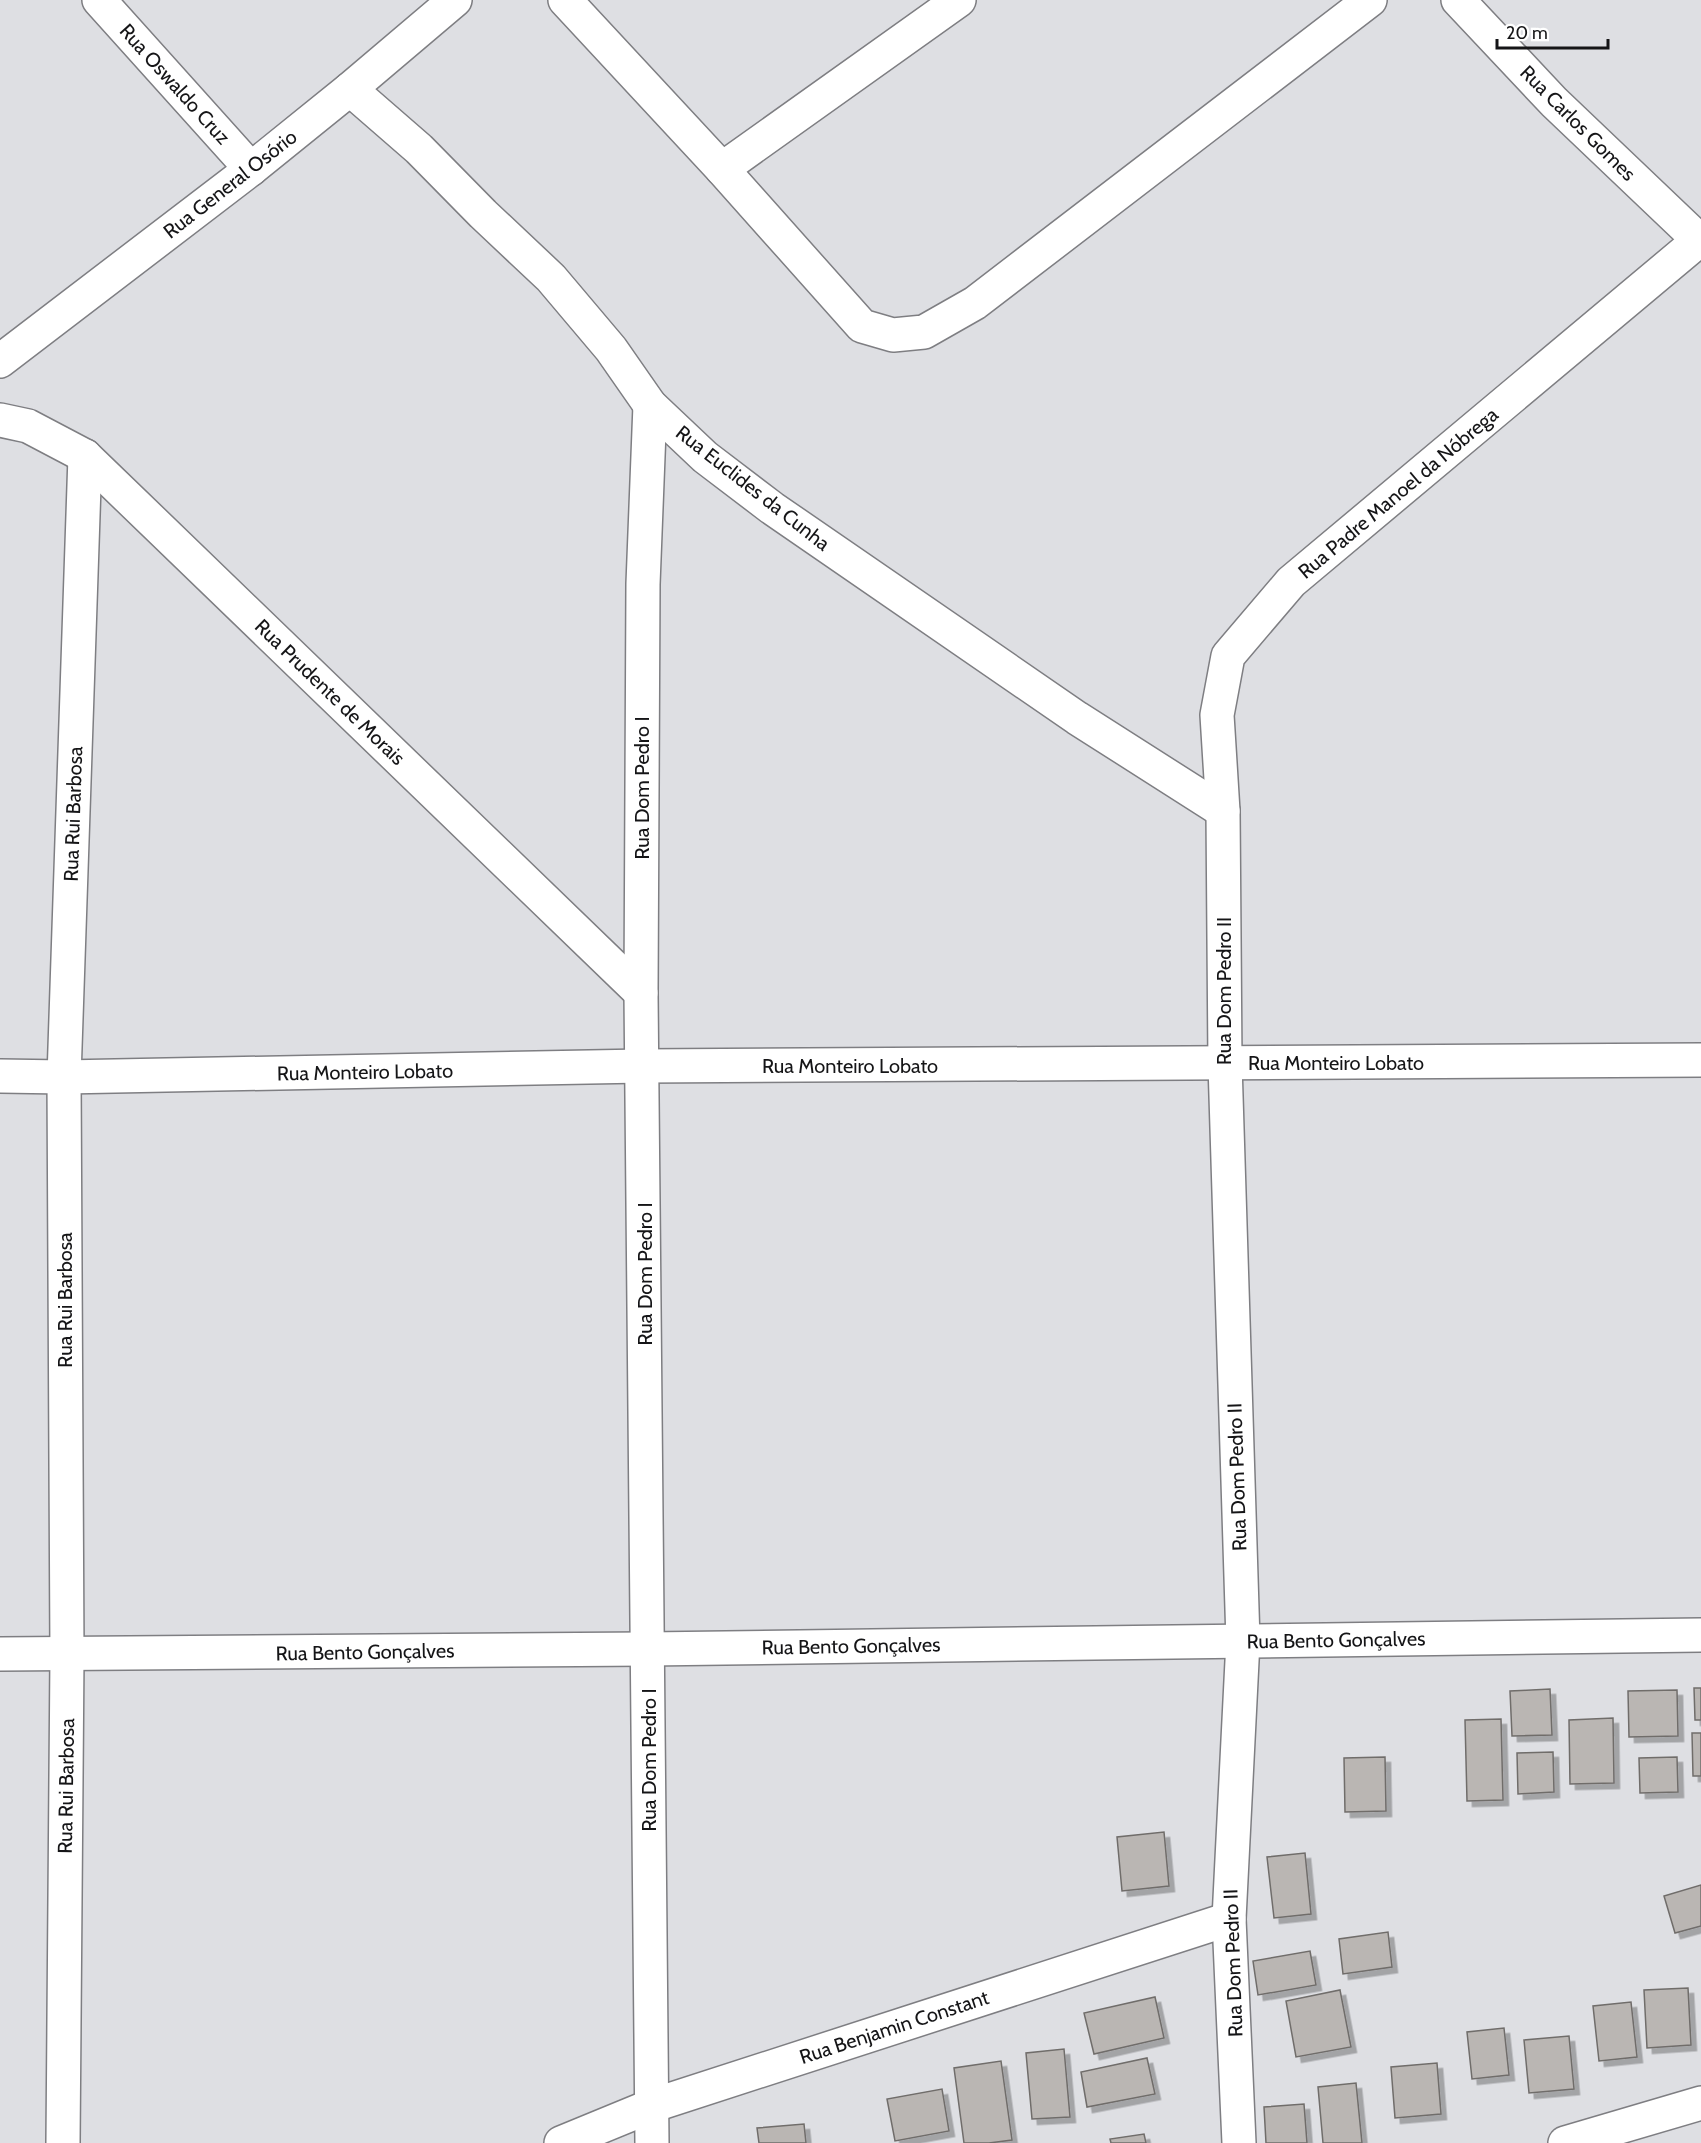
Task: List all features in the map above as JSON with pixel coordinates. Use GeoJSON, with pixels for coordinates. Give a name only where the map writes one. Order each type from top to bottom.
{"type":"FeatureCollection","features":[{"type":"Feature","properties":{"kind":"street","name":"Rua Oswaldo Cruz"},"geometry":{"type":"LineString","coordinates":[[99,0],[251,169]]}},
{"type":"Feature","properties":{"kind":"street","name":"Rua General Osório"},"geometry":{"type":"LineString","coordinates":[[0,361],[251,169],[455,0]]}},
{"type":"Feature","properties":{"kind":"street"},"geometry":{"type":"LineString","coordinates":[[565,0],[722,169],[862,326],[893,335],[924,332],[975,303],[1370,0]]}},
{"type":"Feature","properties":{"kind":"street"},"geometry":{"type":"LineString","coordinates":[[722,169],[959,0]]}},
{"type":"Feature","properties":{"kind":"street","name":"Rua Carlos Gomes"},"geometry":{"type":"LineString","coordinates":[[1458,0],[1554,102],[1700,242]]}},
{"type":"Feature","properties":{"kind":"street","name":"Rua Euclides da Cunha"},"geometry":{"type":"LineString","coordinates":[[350,89],[419,149],[551,278],[611,349],[650,405],[705,457],[772,508],[1077,718],[1223,811]]}},
{"type":"Feature","properties":{"kind":"street","name":"Rua Padre Manoel da Nóbrega"},"geometry":{"type":"LineString","coordinates":[[1223,811],[1217,715],[1228,656],[1291,582],[1700,242]]}},
{"type":"Feature","properties":{"kind":"street","name":"Rua Dom Pedro I"},"geometry":{"type":"LineString","coordinates":[[650,405],[643,584],[641,993],[644,1066],[651,2143]]}},
{"type":"Feature","properties":{"kind":"street","name":"Rua Prudente de Morais"},"geometry":{"type":"LineString","coordinates":[[0,420],[28,426],[85,456],[641,993]]}},
{"type":"Feature","properties":{"kind":"street","name":"Rua Rui Barbosa"},"geometry":{"type":"LineString","coordinates":[[63,2143],[67,1655],[64,1077],[85,456]]}},
{"type":"Feature","properties":{"kind":"street","name":"Rua Dom Pedro II"},"geometry":{"type":"LineString","coordinates":[[1223,811],[1225,1064],[1243,1641],[1229,1919],[1239,2143]]}},
{"type":"Feature","properties":{"kind":"street","name":"Rua Monteiro Lobato"},"geometry":{"type":"LineString","coordinates":[[0,1076],[64,1077],[644,1066],[1701,1060]]}},
{"type":"Feature","properties":{"kind":"street","name":"Rua Bento Gonçalves"},"geometry":{"type":"LineString","coordinates":[[0,1654],[648,1649],[1701,1635]]}},
{"type":"Feature","properties":{"kind":"street","name":"Rua Benjamin Constant"},"geometry":{"type":"LineString","coordinates":[[561,2143],[651,2106],[1229,1919]]}},
{"type":"Feature","properties":{"kind":"street"},"geometry":{"type":"LineString","coordinates":[[1565,2143],[1701,2103]]}},
{"type":"Feature","properties":{"kind":"building"},"geometry":{"type":"Polygon","coordinates":[[[1694,1688],[1701,1688],[1701,1720],[1695,1720],[1694,1688]]]}},
{"type":"Feature","properties":{"kind":"building"},"geometry":{"type":"Polygon","coordinates":[[[1550,1689],[1552,1735],[1512,1736],[1510,1691],[1550,1689]]]}},
{"type":"Feature","properties":{"kind":"building"},"geometry":{"type":"Polygon","coordinates":[[[1677,1690],[1678,1736],[1629,1737],[1628,1691],[1677,1690]]]}},
{"type":"Feature","properties":{"kind":"building"},"geometry":{"type":"Polygon","coordinates":[[[1613,1718],[1614,1783],[1570,1784],[1569,1720],[1613,1718]]]}},
{"type":"Feature","properties":{"kind":"building"},"geometry":{"type":"Polygon","coordinates":[[[1501,1719],[1503,1800],[1467,1801],[1465,1720],[1501,1719]]]}},
{"type":"Feature","properties":{"kind":"building"},"geometry":{"type":"Polygon","coordinates":[[[1692,1733],[1701,1733],[1701,1776],[1693,1776],[1692,1733]]]}},
{"type":"Feature","properties":{"kind":"building"},"geometry":{"type":"Polygon","coordinates":[[[1553,1752],[1554,1792],[1518,1794],[1517,1753],[1553,1752]]]}},
{"type":"Feature","properties":{"kind":"building"},"geometry":{"type":"Polygon","coordinates":[[[1385,1757],[1386,1811],[1345,1812],[1344,1758],[1385,1757]]]}},
{"type":"Feature","properties":{"kind":"building"},"geometry":{"type":"Polygon","coordinates":[[[1677,1757],[1678,1792],[1640,1793],[1639,1758],[1677,1757]]]}},
{"type":"Feature","properties":{"kind":"building"},"geometry":{"type":"Polygon","coordinates":[[[1164,1832],[1169,1886],[1122,1891],[1117,1837],[1164,1832]]]}},
{"type":"Feature","properties":{"kind":"building"},"geometry":{"type":"Polygon","coordinates":[[[1305,1853],[1311,1914],[1274,1918],[1267,1857],[1305,1853]]]}},
{"type":"Feature","properties":{"kind":"building"},"geometry":{"type":"Polygon","coordinates":[[[1701,1885],[1701,1926],[1675,1933],[1664,1896],[1701,1885]]]}},
{"type":"Feature","properties":{"kind":"building"},"geometry":{"type":"Polygon","coordinates":[[[1388,1932],[1392,1967],[1343,1974],[1339,1939],[1388,1932]]]}},
{"type":"Feature","properties":{"kind":"building"},"geometry":{"type":"Polygon","coordinates":[[[1310,1951],[1316,1985],[1258,1995],[1253,1961],[1310,1951]]]}},
{"type":"Feature","properties":{"kind":"building"},"geometry":{"type":"Polygon","coordinates":[[[1688,1988],[1691,2045],[1647,2048],[1644,1990],[1688,1988]]]}},
{"type":"Feature","properties":{"kind":"building"},"geometry":{"type":"Polygon","coordinates":[[[1340,1990],[1351,2047],[1296,2057],[1286,2001],[1340,1990]]]}},
{"type":"Feature","properties":{"kind":"building"},"geometry":{"type":"Polygon","coordinates":[[[1155,1997],[1164,2038],[1094,2054],[1084,2013],[1155,1997]]]}},
{"type":"Feature","properties":{"kind":"building"},"geometry":{"type":"Polygon","coordinates":[[[1631,2002],[1637,2057],[1599,2061],[1593,2006],[1631,2002]]]}},
{"type":"Feature","properties":{"kind":"building"},"geometry":{"type":"Polygon","coordinates":[[[1504,2028],[1509,2075],[1472,2079],[1467,2032],[1504,2028]]]}},
{"type":"Feature","properties":{"kind":"building"},"geometry":{"type":"Polygon","coordinates":[[[1569,2036],[1574,2089],[1529,2093],[1524,2040],[1569,2036]]]}},
{"type":"Feature","properties":{"kind":"building"},"geometry":{"type":"Polygon","coordinates":[[[1064,2049],[1070,2117],[1032,2119],[1026,2053],[1064,2049]]]}},
{"type":"Feature","properties":{"kind":"building"},"geometry":{"type":"Polygon","coordinates":[[[1147,2058],[1155,2094],[1087,2107],[1081,2072],[1147,2058]]]}},
{"type":"Feature","properties":{"kind":"building"},"geometry":{"type":"Polygon","coordinates":[[[1001,2061],[1012,2140],[964,2143],[954,2068],[1001,2061]]]}},
{"type":"Feature","properties":{"kind":"building"},"geometry":{"type":"Polygon","coordinates":[[[1437,2063],[1441,2114],[1395,2118],[1391,2067],[1437,2063]]]}},
{"type":"Feature","properties":{"kind":"building"},"geometry":{"type":"Polygon","coordinates":[[[1356,2083],[1362,2143],[1323,2143],[1318,2087],[1356,2083]]]}},
{"type":"Feature","properties":{"kind":"building"},"geometry":{"type":"Polygon","coordinates":[[[942,2089],[949,2131],[895,2141],[887,2099],[942,2089]]]}},
{"type":"Feature","properties":{"kind":"building"},"geometry":{"type":"Polygon","coordinates":[[[1304,2104],[1307,2143],[1266,2143],[1264,2107],[1304,2104]]]}},
{"type":"Feature","properties":{"kind":"building"},"geometry":{"type":"Polygon","coordinates":[[[804,2124],[806,2143],[759,2143],[757,2128],[804,2124]]]}},
{"type":"Feature","properties":{"kind":"building"},"geometry":{"type":"Polygon","coordinates":[[[1144,2134],[1146,2143],[1111,2143],[1110,2139],[1144,2134]]]}}]}
